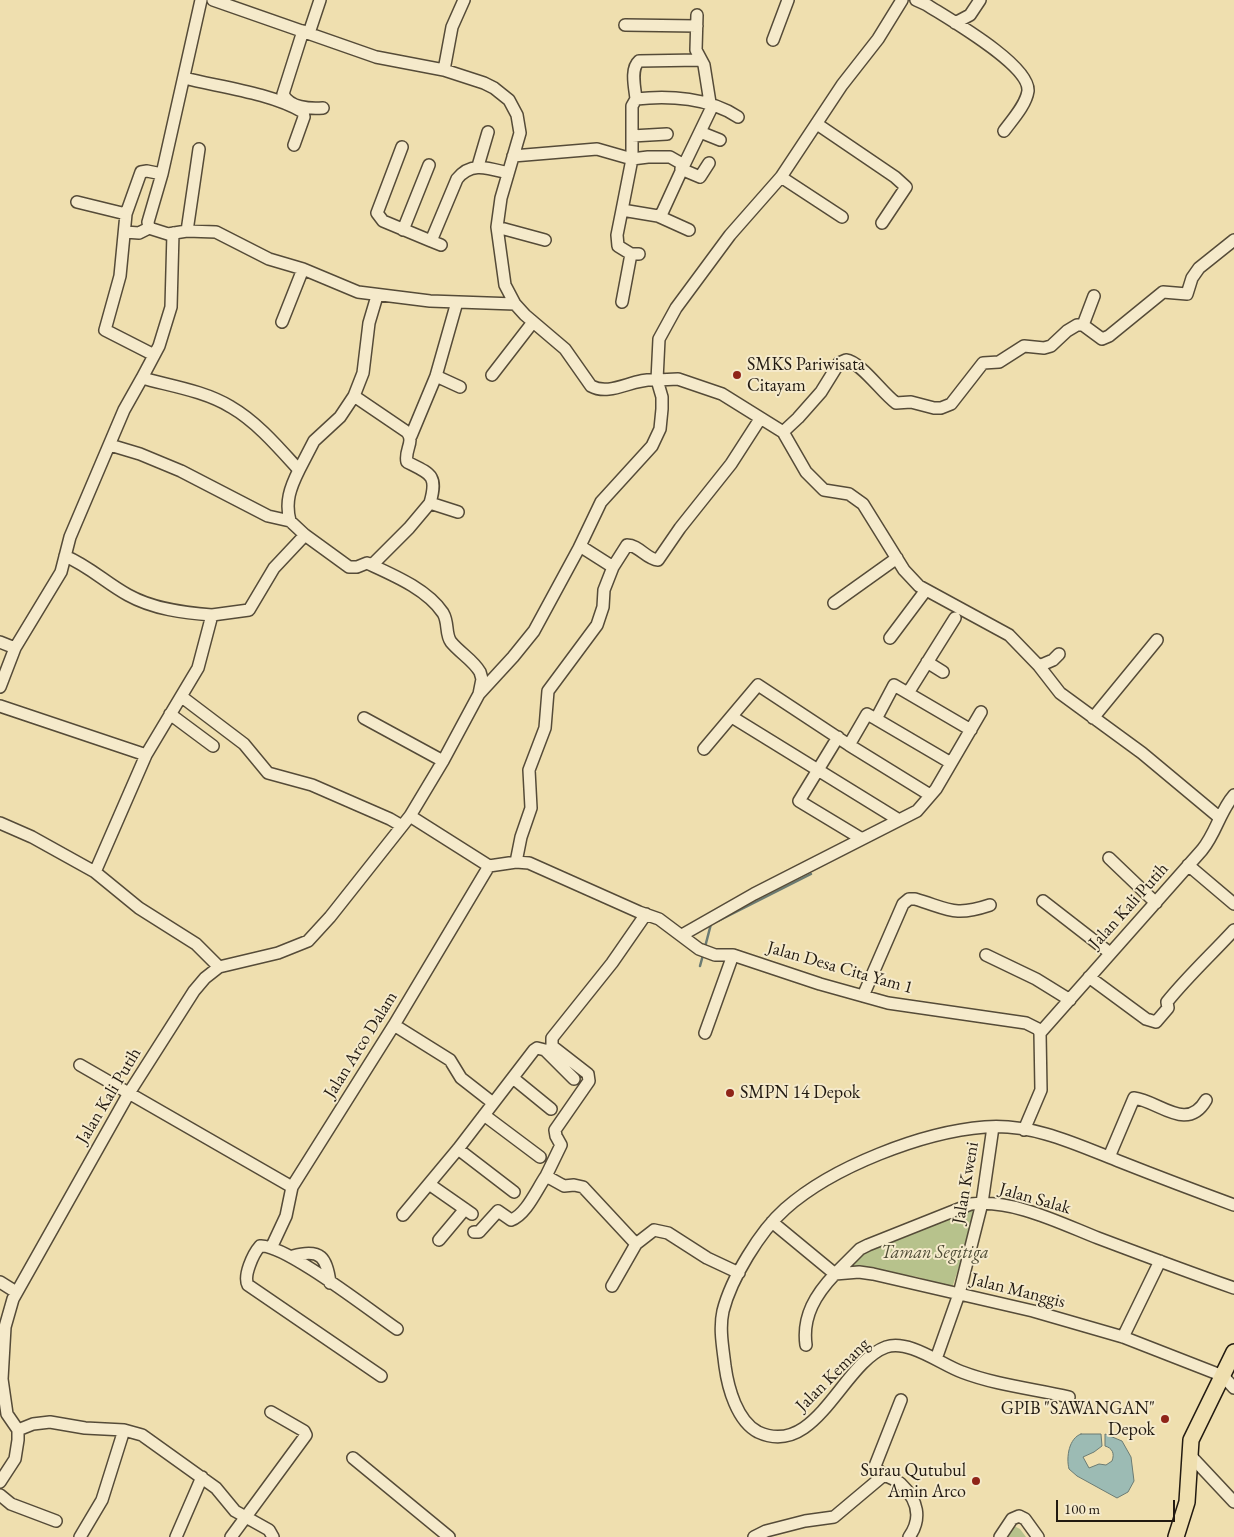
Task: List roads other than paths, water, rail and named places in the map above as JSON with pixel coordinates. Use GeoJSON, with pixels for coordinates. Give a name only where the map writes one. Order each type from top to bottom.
{"type":"FeatureCollection","features":[{"type":"Feature","properties":{"kind":"main road"},"geometry":{"type":"LineString","coordinates":[[1176,1537],[1187,1502],[1191,1440],[1234,1352]]}},
{"type":"Feature","properties":{"kind":"street"},"geometry":{"type":"LineString","coordinates":[[149,228],[149,216],[162,174],[201,0]]}},
{"type":"Feature","properties":{"kind":"street"},"geometry":{"type":"LineString","coordinates":[[213,0],[376,57],[444,70],[494,88],[509,100],[516,115],[520,133],[508,173],[497,227],[505,285],[515,304],[533,322],[565,348],[586,382],[595,389],[607,390],[634,381],[678,379],[714,391],[745,407],[760,419],[783,432],[806,472],[824,490],[849,494],[863,504],[913,580],[926,590],[956,604],[1008,635],[1039,666],[1060,694],[1158,765],[1220,818]]}},
{"type":"Feature","properties":{"kind":"street"},"geometry":{"type":"LineString","coordinates":[[320,0],[283,94],[286,100],[300,106],[323,108]]}},
{"type":"Feature","properties":{"kind":"street"},"geometry":{"type":"LineString","coordinates":[[444,70],[452,27],[464,0]]}},
{"type":"Feature","properties":{"kind":"street"},"geometry":{"type":"LineString","coordinates":[[773,40],[788,0]]}},
{"type":"Feature","properties":{"kind":"street","name":"Jalan Kali Putih"},"geometry":{"type":"LineString","coordinates":[[18,1430],[8,1414],[2,1379],[5,1327],[16,1292],[129,1093],[194,991],[205,978],[219,967],[278,953],[308,942],[406,821],[443,761],[479,694],[529,637],[580,546],[601,502],[647,454],[656,438],[661,420],[662,397],[656,380],[659,339],[665,324],[718,250],[781,177],[845,80],[882,33],[902,0]]}},
{"type":"Feature","properties":{"kind":"street"},"geometry":{"type":"LineString","coordinates":[[916,0],[955,23],[1017,68],[1027,80],[1026,99],[1004,131]]}},
{"type":"Feature","properties":{"kind":"street"},"geometry":{"type":"LineString","coordinates":[[955,23],[970,15],[980,0]]}},
{"type":"Feature","properties":{"kind":"street"},"geometry":{"type":"LineString","coordinates":[[625,25],[697,20],[696,50],[706,72],[709,116],[682,167],[662,213],[658,216]]}},
{"type":"Feature","properties":{"kind":"street"},"geometry":{"type":"LineString","coordinates":[[622,302],[635,254],[621,249],[616,241],[632,159],[632,106],[636,99],[634,66],[639,61],[700,60]]}},
{"type":"Feature","properties":{"kind":"street"},"geometry":{"type":"LineString","coordinates":[[184,78],[287,104],[303,112],[304,117],[294,145]]}},
{"type":"Feature","properties":{"kind":"street"},"geometry":{"type":"LineString","coordinates":[[636,99],[654,97],[709,102],[724,108],[738,117]]}},
{"type":"Feature","properties":{"kind":"street"},"geometry":{"type":"LineString","coordinates":[[817,124],[895,177],[906,187],[882,223]]}},
{"type":"Feature","properties":{"kind":"street"},"geometry":{"type":"LineString","coordinates":[[478,166],[488,132]]}},
{"type":"Feature","properties":{"kind":"street"},"geometry":{"type":"LineString","coordinates":[[700,132],[720,140]]}},
{"type":"Feature","properties":{"kind":"street"},"geometry":{"type":"LineString","coordinates":[[632,136],[667,134]]}},
{"type":"Feature","properties":{"kind":"street"},"geometry":{"type":"LineString","coordinates":[[402,147],[377,213],[383,221],[436,243],[457,179],[463,171],[478,166],[508,173]]}},
{"type":"Feature","properties":{"kind":"street"},"geometry":{"type":"LineString","coordinates":[[187,231],[199,149]]}},
{"type":"Feature","properties":{"kind":"street"},"geometry":{"type":"LineString","coordinates":[[513,156],[597,149],[632,159],[663,156],[674,159],[682,167],[700,177],[709,163]]}},
{"type":"Feature","properties":{"kind":"street"},"geometry":{"type":"LineString","coordinates":[[403,230],[429,165]]}},
{"type":"Feature","properties":{"kind":"street"},"geometry":{"type":"LineString","coordinates":[[154,355],[105,330],[118,284],[126,214],[141,172],[147,171],[162,174]]}},
{"type":"Feature","properties":{"kind":"street"},"geometry":{"type":"LineString","coordinates":[[781,177],[842,217]]}},
{"type":"Feature","properties":{"kind":"street"},"geometry":{"type":"LineString","coordinates":[[77,202],[126,214]]}},
{"type":"Feature","properties":{"kind":"street"},"geometry":{"type":"LineString","coordinates":[[622,210],[658,216],[689,230]]}},
{"type":"Feature","properties":{"kind":"street"},"geometry":{"type":"LineString","coordinates":[[497,227],[545,240]]}},
{"type":"Feature","properties":{"kind":"street"},"geometry":{"type":"LineString","coordinates":[[125,232],[140,233],[149,228],[160,232],[173,233],[187,231],[216,232],[269,259],[303,269],[358,292],[376,296],[515,304]]}},
{"type":"Feature","properties":{"kind":"street"},"geometry":{"type":"LineString","coordinates":[[0,687],[15,648],[60,572],[70,536],[124,410],[163,336],[171,307],[173,233]]}},
{"type":"Feature","properties":{"kind":"street"},"geometry":{"type":"LineString","coordinates":[[783,432],[812,402],[842,361],[853,362],[896,403],[911,402],[941,408],[951,404],[983,363],[999,362],[1024,346],[1044,348],[1051,346],[1067,331],[1077,325],[1084,325],[1102,339],[1109,336],[1163,292],[1187,294],[1192,278],[1200,268],[1234,240]]}},
{"type":"Feature","properties":{"kind":"street"},"geometry":{"type":"LineString","coordinates":[[282,322],[303,269]]}},
{"type":"Feature","properties":{"kind":"street"},"geometry":{"type":"LineString","coordinates":[[376,296],[369,323],[362,373],[354,396],[340,417],[314,442],[288,495],[286,508],[290,522],[304,536],[349,568],[357,567],[364,563],[372,565],[423,593],[434,602],[447,621],[448,636],[451,642],[480,672],[482,679],[479,694]]}},
{"type":"Feature","properties":{"kind":"street"},"geometry":{"type":"LineString","coordinates":[[1084,325],[1094,296]]}},
{"type":"Feature","properties":{"kind":"street"},"geometry":{"type":"LineString","coordinates":[[372,565],[409,528],[430,503],[435,486],[433,479],[430,474],[407,462],[406,458],[411,436],[436,376],[457,302]]}},
{"type":"Feature","properties":{"kind":"street"},"geometry":{"type":"LineString","coordinates":[[492,375],[533,322]]}},
{"type":"Feature","properties":{"kind":"street"},"geometry":{"type":"LineString","coordinates":[[436,376],[460,387]]}},
{"type":"Feature","properties":{"kind":"street"},"geometry":{"type":"LineString","coordinates":[[142,378],[204,396],[230,406],[252,422],[299,470]]}},
{"type":"Feature","properties":{"kind":"street"},"geometry":{"type":"LineString","coordinates":[[354,396],[394,421],[411,436]]}},
{"type":"Feature","properties":{"kind":"street"},"geometry":{"type":"LineString","coordinates":[[516,862],[520,837],[531,808],[529,770],[545,728],[548,691],[597,625],[603,607],[604,590],[613,567],[627,545],[634,546],[653,559],[658,560],[680,528],[731,464],[760,419]]}},
{"type":"Feature","properties":{"kind":"street"},"geometry":{"type":"LineString","coordinates":[[110,445],[140,454],[180,471],[268,516],[290,522]]}},
{"type":"Feature","properties":{"kind":"street"},"geometry":{"type":"LineString","coordinates":[[430,503],[458,512]]}},
{"type":"Feature","properties":{"kind":"street"},"geometry":{"type":"LineString","coordinates":[[65,556],[87,566],[125,594],[147,604],[212,614],[249,610],[274,568],[304,536]]}},
{"type":"Feature","properties":{"kind":"street"},"geometry":{"type":"LineString","coordinates":[[580,546],[613,567]]}},
{"type":"Feature","properties":{"kind":"street"},"geometry":{"type":"LineString","coordinates":[[834,603],[897,558]]}},
{"type":"Feature","properties":{"kind":"street"},"geometry":{"type":"LineString","coordinates":[[890,638],[926,590]]}},
{"type":"Feature","properties":{"kind":"street"},"geometry":{"type":"LineString","coordinates":[[95,872],[146,754],[198,668],[212,614]]}},
{"type":"Feature","properties":{"kind":"street"},"geometry":{"type":"LineString","coordinates":[[908,693],[955,618]]}},
{"type":"Feature","properties":{"kind":"street"},"geometry":{"type":"LineString","coordinates":[[1093,718],[1157,640]]}},
{"type":"Feature","properties":{"kind":"street"},"geometry":{"type":"LineString","coordinates":[[0,642],[15,648]]}},
{"type":"Feature","properties":{"kind":"street"},"geometry":{"type":"LineString","coordinates":[[1039,666],[1053,660],[1059,654]]}},
{"type":"Feature","properties":{"kind":"street"},"geometry":{"type":"LineString","coordinates":[[927,662],[943,672]]}},
{"type":"Feature","properties":{"kind":"street"},"geometry":{"type":"LineString","coordinates":[[704,749],[758,685],[849,745],[930,795]]}},
{"type":"Feature","properties":{"kind":"street"},"geometry":{"type":"LineString","coordinates":[[876,719],[894,685],[970,730]]}},
{"type":"Feature","properties":{"kind":"street"},"geometry":{"type":"LineString","coordinates":[[182,697],[244,744],[268,773],[312,785],[390,819],[406,821],[490,866],[516,862],[529,863],[663,921],[682,935],[754,894],[917,810],[930,795],[951,763],[981,712]]}},
{"type":"Feature","properties":{"kind":"street"},"geometry":{"type":"LineString","coordinates":[[0,706],[146,754]]}},
{"type":"Feature","properties":{"kind":"street"},"geometry":{"type":"LineString","coordinates":[[170,714],[213,746]]}},
{"type":"Feature","properties":{"kind":"street"},"geometry":{"type":"LineString","coordinates":[[849,745],[867,714],[951,763]]}},
{"type":"Feature","properties":{"kind":"street"},"geometry":{"type":"LineString","coordinates":[[732,717],[899,820]]}},
{"type":"Feature","properties":{"kind":"street"},"geometry":{"type":"LineString","coordinates":[[364,718],[443,761]]}},
{"type":"Feature","properties":{"kind":"street"},"geometry":{"type":"LineString","coordinates":[[838,737],[799,801],[862,839]]}},
{"type":"Feature","properties":{"kind":"street","name":"Jalan Kali Putih"},"geometry":{"type":"LineString","coordinates":[[1040,1033],[1209,842],[1226,804],[1234,795]]}},
{"type":"Feature","properties":{"kind":"street"},"geometry":{"type":"LineString","coordinates":[[0,823],[32,837],[95,872],[140,908],[196,944],[219,967]]}},
{"type":"Feature","properties":{"kind":"street"},"geometry":{"type":"LineString","coordinates":[[1109,858],[1156,903]]}},
{"type":"Feature","properties":{"kind":"street"},"geometry":{"type":"LineString","coordinates":[[1188,865],[1234,904]]}},
{"type":"Feature","properties":{"kind":"street","name":"Jalan Arco Dalam"},"geometry":{"type":"LineString","coordinates":[[272,1246],[286,1216],[292,1187],[394,1025],[490,866]]}},
{"type":"Feature","properties":{"kind":"street"},"geometry":{"type":"LineString","coordinates":[[863,996],[903,904],[909,899],[915,899],[958,912],[969,912],[990,905]]}},
{"type":"Feature","properties":{"kind":"street"},"geometry":{"type":"LineString","coordinates":[[1043,901],[1110,953]]}},
{"type":"Feature","properties":{"kind":"street"},"geometry":{"type":"LineString","coordinates":[[474,1232],[479,1232],[498,1211],[511,1220],[514,1219],[527,1205],[546,1176],[561,1145],[555,1130],[589,1081],[588,1074],[552,1046],[552,1038],[612,963],[646,914]]}},
{"type":"Feature","properties":{"kind":"street"},"geometry":{"type":"LineString","coordinates":[[1089,977],[1146,1019],[1156,1022],[1168,1008],[1166,1002],[1179,986],[1234,930]]}},
{"type":"Feature","properties":{"kind":"street","name":"Jalan Desa Cita Yam 1"},"geometry":{"type":"LineString","coordinates":[[682,935],[699,949],[715,955],[733,955],[863,996],[939,1012],[1026,1023],[1038,1029],[1040,1033]]}},
{"type":"Feature","properties":{"kind":"street"},"geometry":{"type":"LineString","coordinates":[[705,1033],[733,955]]}},
{"type":"Feature","properties":{"kind":"street"},"geometry":{"type":"LineString","coordinates":[[986,955],[1043,983],[1070,1000]]}},
{"type":"Feature","properties":{"kind":"street"},"geometry":{"type":"LineString","coordinates":[[394,1025],[450,1060],[461,1078],[493,1103]]}},
{"type":"Feature","properties":{"kind":"street"},"geometry":{"type":"LineString","coordinates":[[1024,1130],[1041,1090],[1040,1033]]}},
{"type":"Feature","properties":{"kind":"street"},"geometry":{"type":"LineString","coordinates":[[403,1214],[458,1149],[537,1048],[545,1050],[574,1079]]}},
{"type":"Feature","properties":{"kind":"street"},"geometry":{"type":"LineString","coordinates":[[80,1065],[292,1187]]}},
{"type":"Feature","properties":{"kind":"street"},"geometry":{"type":"LineString","coordinates":[[513,1078],[551,1109]]}},
{"type":"Feature","properties":{"kind":"street"},"geometry":{"type":"LineString","coordinates":[[1109,1157],[1134,1098],[1173,1113],[1186,1115],[1199,1110],[1206,1100]]}},
{"type":"Feature","properties":{"kind":"street"},"geometry":{"type":"LineString","coordinates":[[484,1115],[540,1157]]}},
{"type":"Feature","properties":{"kind":"street","name":"Jalan Kemang"},"geometry":{"type":"LineString","coordinates":[[1069,1397],[980,1378],[961,1372],[936,1359],[901,1346],[885,1347],[867,1360],[822,1411],[799,1431],[779,1436],[759,1432],[740,1416],[725,1370],[721,1325],[723,1312],[738,1273],[772,1222],[813,1188],[871,1158],[916,1142],[970,1129],[993,1127],[1024,1130],[1062,1139],[1234,1205]]}},
{"type":"Feature","properties":{"kind":"street","name":"Jalan Kweni"},"geometry":{"type":"LineString","coordinates":[[936,1359],[959,1294],[982,1203],[993,1127]]}},
{"type":"Feature","properties":{"kind":"street"},"geometry":{"type":"LineString","coordinates":[[458,1149],[514,1192]]}},
{"type":"Feature","properties":{"kind":"street"},"geometry":{"type":"LineString","coordinates":[[546,1176],[564,1186],[574,1184],[584,1187],[636,1244]]}},
{"type":"Feature","properties":{"kind":"street"},"geometry":{"type":"LineString","coordinates":[[429,1184],[469,1211],[439,1240]]}},
{"type":"Feature","properties":{"kind":"street","name":"Jalan Salak"},"geometry":{"type":"LineString","coordinates":[[835,1274],[860,1249],[868,1245],[970,1204],[982,1203],[1032,1214],[1234,1288]]}},
{"type":"Feature","properties":{"kind":"street"},"geometry":{"type":"LineString","coordinates":[[772,1222],[835,1274],[817,1295],[812,1305],[804,1334],[806,1345]]}},
{"type":"Feature","properties":{"kind":"street"},"geometry":{"type":"LineString","coordinates":[[612,1286],[636,1244],[654,1230],[663,1231],[707,1258],[738,1273]]}},
{"type":"Feature","properties":{"kind":"street"},"geometry":{"type":"LineString","coordinates":[[381,1376],[248,1285],[247,1275],[256,1250],[260,1246],[272,1246],[294,1256],[396,1329]]}},
{"type":"Feature","properties":{"kind":"street"},"geometry":{"type":"LineString","coordinates":[[294,1256],[312,1253],[319,1255],[326,1262],[330,1283]]}},
{"type":"Feature","properties":{"kind":"street"},"geometry":{"type":"LineString","coordinates":[[1123,1337],[1160,1261]]}},
{"type":"Feature","properties":{"kind":"street","name":"Jalan Manggis"},"geometry":{"type":"LineString","coordinates":[[835,1274],[859,1272],[873,1274],[1033,1311],[1123,1337],[1223,1376]]}},
{"type":"Feature","properties":{"kind":"street"},"geometry":{"type":"LineString","coordinates":[[0,1282],[16,1292]]}},
{"type":"Feature","properties":{"kind":"street"},"geometry":{"type":"LineString","coordinates":[[1223,1376],[1234,1388]]}},
{"type":"Feature","properties":{"kind":"street"},"geometry":{"type":"LineString","coordinates":[[901,1400],[875,1464],[877,1469],[884,1475],[901,1485],[918,1512],[918,1522],[909,1537]]}},
{"type":"Feature","properties":{"kind":"street"},"geometry":{"type":"LineString","coordinates":[[231,1537],[306,1435],[304,1431],[271,1412]]}},
{"type":"Feature","properties":{"kind":"street"},"geometry":{"type":"LineString","coordinates":[[0,1482],[15,1459],[18,1430],[33,1424],[50,1422],[85,1428],[124,1430],[151,1440],[220,1492],[235,1511],[269,1530],[273,1537]]}},
{"type":"Feature","properties":{"kind":"street"},"geometry":{"type":"LineString","coordinates":[[80,1537],[102,1500],[124,1430]]}},
{"type":"Feature","properties":{"kind":"street"},"geometry":{"type":"LineString","coordinates":[[1189,1454],[1234,1502]]}},
{"type":"Feature","properties":{"kind":"street"},"geometry":{"type":"LineString","coordinates":[[353,1458],[449,1537]]}},
{"type":"Feature","properties":{"kind":"street"},"geometry":{"type":"LineString","coordinates":[[754,1537],[766,1531],[805,1521],[834,1517],[884,1475]]}},
{"type":"Feature","properties":{"kind":"street"},"geometry":{"type":"LineString","coordinates":[[176,1537],[202,1477]]}},
{"type":"Feature","properties":{"kind":"street"},"geometry":{"type":"LineString","coordinates":[[0,1495],[18,1507],[56,1521]]}},
{"type":"Feature","properties":{"kind":"street"},"geometry":{"type":"LineString","coordinates":[[1000,1537],[1012,1519],[1019,1516],[1025,1519],[1038,1537]]}},
{"type":"Feature","properties":{"kind":"water"},"geometry":{"type":"Polygon","coordinates":[[[1081,1434],[1101,1434],[1102,1446],[1083,1457],[1089,1468],[1099,1464],[1106,1465],[1112,1461],[1112,1451],[1105,1446],[1105,1434],[1122,1441],[1131,1457],[1134,1481],[1128,1492],[1117,1498],[1077,1476],[1069,1469],[1069,1449],[1074,1439],[1081,1434]]]}},
{"type":"Feature","properties":{"kind":"waterway"},"geometry":{"type":"LineString","coordinates":[[718,921],[811,874]]}},
{"type":"Feature","properties":{"kind":"waterway"},"geometry":{"type":"LineString","coordinates":[[705,947],[711,924]]}},
{"type":"Feature","properties":{"kind":"waterway"},"geometry":{"type":"LineString","coordinates":[[700,966],[703,955]]}},
{"type":"Feature","properties":{"kind":"place","name":"SMKS Pariwisata Citayam"},"geometry":{"type":"Point","coordinates":[737,375]}},
{"type":"Feature","properties":{"kind":"place","name":"SMPN 14 Depok"},"geometry":{"type":"Point","coordinates":[730,1093]}},
{"type":"Feature","properties":{"kind":"place","name":"GPIB \"SAWANGAN\" Depok"},"geometry":{"type":"Point","coordinates":[1165,1419]}},
{"type":"Feature","properties":{"kind":"place","name":"Surau Qutubul Amin Arco"},"geometry":{"type":"Point","coordinates":[976,1481]}},
{"type":"Feature","properties":{"kind":"park label","name":"Taman Segitiga"},"geometry":{"type":"Point","coordinates":[935,1253]}}]}
